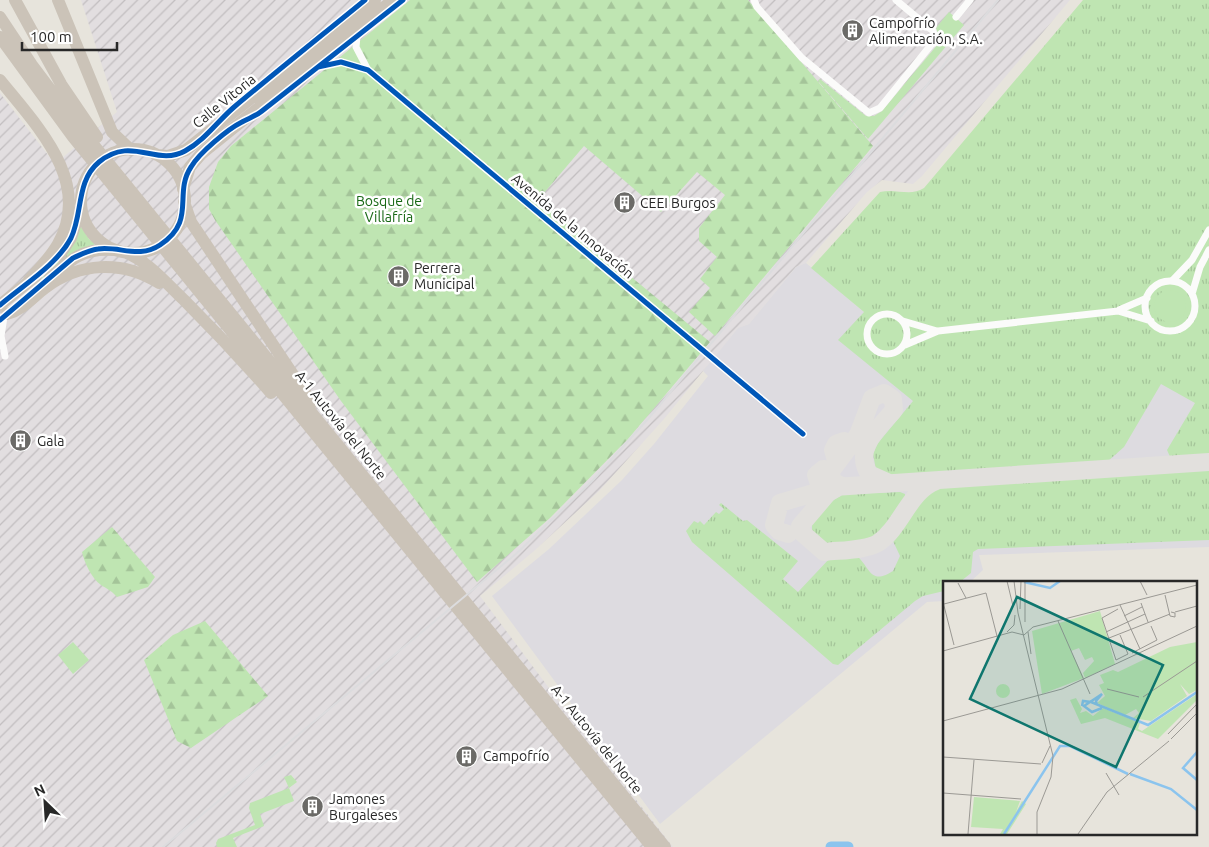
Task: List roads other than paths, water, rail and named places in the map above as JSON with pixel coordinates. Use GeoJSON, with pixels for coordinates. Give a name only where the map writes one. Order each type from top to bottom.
{"type":"FeatureCollection","features":[{"type":"Feature","properties":{"kind":"highway"},"geometry":{"type":"LineString","coordinates":[[15,0],[60,84],[155,219]]}},
{"type":"Feature","properties":{"kind":"highway"},"geometry":{"type":"LineString","coordinates":[[58,0],[112,132],[131,150]]}},
{"type":"Feature","properties":{"kind":"highway","name":"Calle Vitoria"},"geometry":{"type":"LineString","coordinates":[[157,155],[168,156],[186,150],[375,0]]}},
{"type":"Feature","properties":{"kind":"highway","name":"Calle Vitoria"},"geometry":{"type":"LineString","coordinates":[[184,195],[190,167],[201,154],[392,0]]}},
{"type":"Feature","properties":{"kind":"highway","name":"A-1 Autovía del Norte"},"geometry":{"type":"LineString","coordinates":[[0,17],[51,92],[665,847]]}},
{"type":"Feature","properties":{"kind":"highway","name":"A-1 Autovía del Norte"},"geometry":{"type":"LineString","coordinates":[[1,39],[72,137],[652,847]]}},
{"type":"Feature","properties":{"kind":"highway"},"geometry":{"type":"LineString","coordinates":[[0,80],[68,163],[75,176],[91,232],[105,245],[135,256],[149,267],[226,342],[305,430],[369,507],[380,513]]}},
{"type":"Feature","properties":{"kind":"highway"},"geometry":{"type":"LineString","coordinates":[[2,313],[58,243],[68,218],[69,196],[62,164],[20,105]]}},
{"type":"Feature","properties":{"kind":"highway"},"geometry":{"type":"LineString","coordinates":[[29,280],[61,254],[74,230],[90,172],[100,161],[116,152],[131,150],[157,155],[175,171],[191,222],[314,405],[379,496]]}},
{"type":"Feature","properties":{"kind":"highway"},"geometry":{"type":"LineString","coordinates":[[2,313],[73,258],[98,249],[139,252],[152,249],[166,241],[177,228],[183,214],[184,195]]}},
{"type":"Feature","properties":{"kind":"highway"},"geometry":{"type":"LineString","coordinates":[[2,313],[19,310],[52,283],[75,271],[94,267],[120,267],[147,276],[165,287],[226,342]]}},
{"type":"Feature","properties":{"kind":"highway"},"geometry":{"type":"LineString","coordinates":[[594,774],[606,798],[646,847]]}},
{"type":"Feature","properties":{"kind":"street"},"geometry":{"type":"LineString","coordinates":[[754,0],[757,7],[802,58],[869,113],[880,108],[935,40],[932,31],[896,0]]}},
{"type":"Feature","properties":{"kind":"street"},"geometry":{"type":"LineString","coordinates":[[956,17],[970,0]]}},
{"type":"Feature","properties":{"kind":"street","name":"Avenida de la Innovación"},"geometry":{"type":"LineString","coordinates":[[357,36],[356,47],[368,70],[803,434]]}},
{"type":"Feature","properties":{"kind":"street","name":"Avenida de la Innovación"},"geometry":{"type":"LineString","coordinates":[[318,67],[341,62],[368,70]]}},
{"type":"Feature","properties":{"kind":"street"},"geometry":{"type":"LineString","coordinates":[[1151,321],[1146,306],[1147,298],[1156,285],[1172,281],[1182,273],[1192,260],[1209,230]]}},
{"type":"Feature","properties":{"kind":"street"},"geometry":{"type":"LineString","coordinates":[[1192,294],[1200,267],[1209,250]]}},
{"type":"Feature","properties":{"kind":"street"},"geometry":{"type":"LineString","coordinates":[[1118,311],[1151,321],[1164,330],[1172,330],[1187,324],[1195,310],[1192,294],[1187,287],[1172,281]]}},
{"type":"Feature","properties":{"kind":"street"},"geometry":{"type":"LineString","coordinates":[[938,331],[903,321],[894,315],[880,315],[870,323],[867,336],[872,348],[884,354],[897,352],[905,345],[938,331],[1118,311],[1147,298]]}},
{"type":"Feature","properties":{"kind":"street"},"geometry":{"type":"LineString","coordinates":[[2,313],[0,336],[2,354]]}},
{"type":"Feature","properties":{"kind":"street"},"geometry":{"type":"LineString","coordinates":[[903,321],[908,336],[905,345]]}},
{"type":"Feature","properties":{"kind":"waterway"},"geometry":{"type":"LineString","coordinates":[[831,847],[848,847]]}},
{"type":"Feature","properties":{"kind":"railway"},"geometry":{"type":"LineString","coordinates":[[163,847],[517,553],[593,480],[648,419],[998,0]]}},
{"type":"Feature","properties":{"kind":"place","name":"Campofrío Alimentación, S.A."},"geometry":{"type":"Point","coordinates":[853,31]}},
{"type":"Feature","properties":{"kind":"place","name":"CEEI Burgos"},"geometry":{"type":"Point","coordinates":[624,203]}},
{"type":"Feature","properties":{"kind":"place","name":"Perrera Municipal"},"geometry":{"type":"Point","coordinates":[398,276]}},
{"type":"Feature","properties":{"kind":"place","name":"Gala"},"geometry":{"type":"Point","coordinates":[21,441]}},
{"type":"Feature","properties":{"kind":"place","name":"Campofrío"},"geometry":{"type":"Point","coordinates":[467,756]}},
{"type":"Feature","properties":{"kind":"place","name":"Jamones Burgaleses"},"geometry":{"type":"Point","coordinates":[313,807]}},
{"type":"Feature","properties":{"kind":"park label","name":"Bosque de Villafría"},"geometry":{"type":"Point","coordinates":[389,210]}}]}
